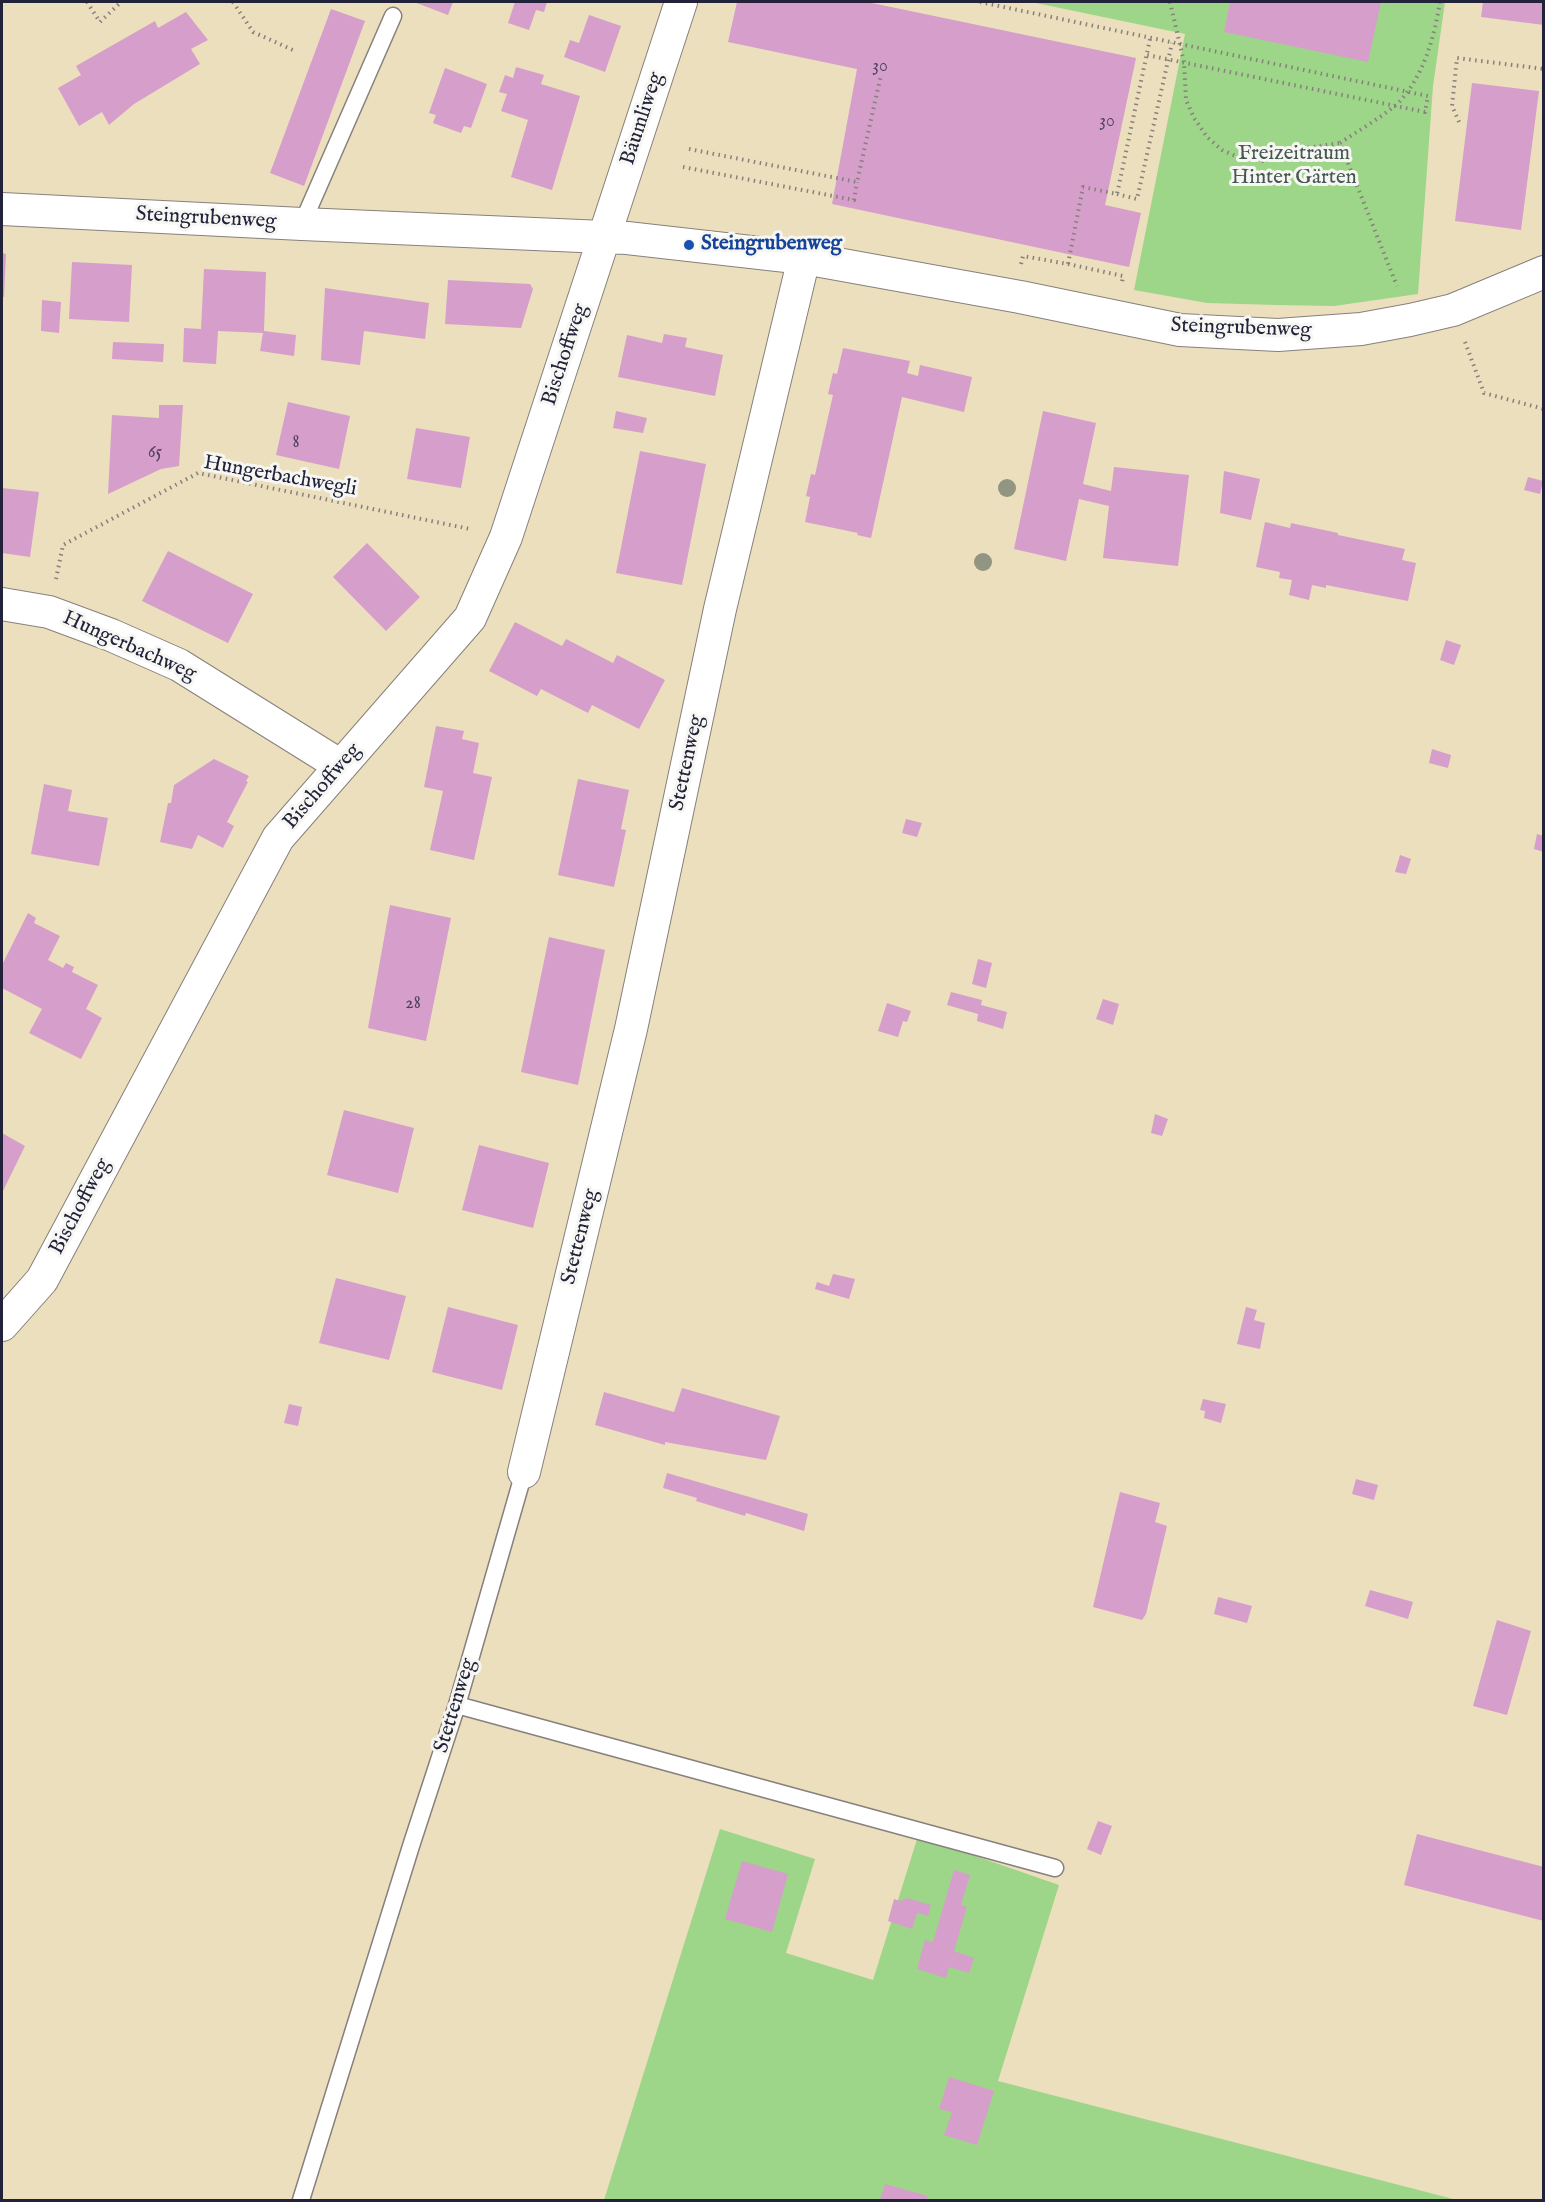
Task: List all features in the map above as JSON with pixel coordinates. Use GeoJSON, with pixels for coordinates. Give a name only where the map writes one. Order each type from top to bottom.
{"type":"FeatureCollection","features":[{"type":"Feature","properties":{"kind":"street","name":"Bäumliweg"},"geometry":{"type":"LineString","coordinates":[[605,236],[681,2]]}},
{"type":"Feature","properties":{"kind":"street","name":"Steingrubenweg"},"geometry":{"type":"LineString","coordinates":[[2,209],[605,236],[804,258],[1180,330],[1278,335],[1361,329],[1453,310],[1544,272]]}},
{"type":"Feature","properties":{"kind":"street","name":"Bischoffweg"},"geometry":{"type":"LineString","coordinates":[[2,1326],[42,1280],[278,838],[470,618],[506,537],[605,236]]}},
{"type":"Feature","properties":{"kind":"street","name":"Stettenweg"},"geometry":{"type":"LineString","coordinates":[[524,1473],[631,1029],[720,609],[804,258]]}},
{"type":"Feature","properties":{"kind":"street","name":"Hungerbachweg"},"geometry":{"type":"LineString","coordinates":[[2,604],[49,612],[111,635],[179,665],[341,765]]}},
{"type":"Feature","properties":{"kind":"lane"},"geometry":{"type":"LineString","coordinates":[[302,224],[393,16]]}},
{"type":"Feature","properties":{"kind":"lane","name":"Stettenweg"},"geometry":{"type":"LineString","coordinates":[[301,2200],[457,1705],[524,1473]]}},
{"type":"Feature","properties":{"kind":"lane"},"geometry":{"type":"LineString","coordinates":[[457,1705],[1055,1868]]}},
{"type":"Feature","properties":{"kind":"path"},"geometry":{"type":"LineString","coordinates":[[87,2],[100,22],[121,2]]}},
{"type":"Feature","properties":{"kind":"path"},"geometry":{"type":"LineString","coordinates":[[233,2],[253,32],[293,50]]}},
{"type":"Feature","properties":{"kind":"path"},"geometry":{"type":"LineString","coordinates":[[980,2],[1428,96],[1425,112],[1147,55]]}},
{"type":"Feature","properties":{"kind":"path"},"geometry":{"type":"LineString","coordinates":[[1170,2],[1184,62],[1186,100],[1194,118],[1207,137],[1222,150],[1240,159],[1263,161],[1306,148],[1340,143],[1400,101],[1422,69],[1436,28],[1440,2]]}},
{"type":"Feature","properties":{"kind":"path"},"geometry":{"type":"LineString","coordinates":[[1117,194],[1150,38]]}},
{"type":"Feature","properties":{"kind":"path"},"geometry":{"type":"LineString","coordinates":[[1068,264],[1083,187],[1137,199],[1172,43]]}},
{"type":"Feature","properties":{"kind":"path"},"geometry":{"type":"LineString","coordinates":[[1459,122],[1452,106],[1457,58],[1544,69]]}},
{"type":"Feature","properties":{"kind":"path"},"geometry":{"type":"LineString","coordinates":[[683,167],[854,201],[881,75]]}},
{"type":"Feature","properties":{"kind":"path"},"geometry":{"type":"LineString","coordinates":[[1340,143],[1410,320]]}},
{"type":"Feature","properties":{"kind":"path"},"geometry":{"type":"LineString","coordinates":[[689,149],[857,182]]}},
{"type":"Feature","properties":{"kind":"path"},"geometry":{"type":"LineString","coordinates":[[1014,297],[1023,256],[1124,276]]}},
{"type":"Feature","properties":{"kind":"path"},"geometry":{"type":"LineString","coordinates":[[1453,310],[1484,393],[1544,410]]}},
{"type":"Feature","properties":{"kind":"path","name":"Hungerbachwegli"},"geometry":{"type":"LineString","coordinates":[[63,545],[198,474],[506,537]]}},
{"type":"Feature","properties":{"kind":"green space","name":"Freizeitraum Hinter Gärten"},"geometry":{"type":"Polygon","coordinates":[[[1031,2],[1445,2],[1433,86],[1418,294],[1334,306],[1207,303],[1134,290],[1185,34],[1031,2]]]}},
{"type":"Feature","properties":{"kind":"green space"},"geometry":{"type":"Polygon","coordinates":[[[720,1829],[815,1859],[786,1953],[873,1980],[918,1836],[1059,1885],[998,2081],[1457,2200],[604,2200],[720,1829]]]}},
{"type":"Feature","properties":{"kind":"building"},"geometry":{"type":"Polygon","coordinates":[[[414,2],[453,2],[448,15],[414,2]]]}},
{"type":"Feature","properties":{"kind":"building"},"geometry":{"type":"Polygon","coordinates":[[[515,2],[547,2],[544,12],[536,10],[529,30],[508,23],[515,2]]]}},
{"type":"Feature","properties":{"kind":"building"},"geometry":{"type":"Polygon","coordinates":[[[737,2],[867,2],[1136,58],[1105,205],[1141,213],[1129,267],[832,204],[857,69],[728,42],[737,2]]]}},
{"type":"Feature","properties":{"kind":"building"},"geometry":{"type":"Polygon","coordinates":[[[1230,2],[1381,2],[1368,62],[1224,32],[1230,2]]]}},
{"type":"Feature","properties":{"kind":"building"},"geometry":{"type":"Polygon","coordinates":[[[1483,2],[1544,2],[1544,25],[1481,17],[1483,2]]]}},
{"type":"Feature","properties":{"kind":"building"},"geometry":{"type":"Polygon","coordinates":[[[331,9],[365,21],[304,186],[270,173],[331,9]]]}},
{"type":"Feature","properties":{"kind":"building"},"geometry":{"type":"Polygon","coordinates":[[[186,12],[208,40],[191,49],[200,64],[134,104],[109,125],[102,112],[79,126],[58,88],[81,75],[76,66],[155,21],[158,28],[186,12]]]}},
{"type":"Feature","properties":{"kind":"building"},"geometry":{"type":"Polygon","coordinates":[[[589,15],[621,26],[605,72],[564,57],[570,40],[579,43],[589,15]]]}},
{"type":"Feature","properties":{"kind":"building"},"geometry":{"type":"Polygon","coordinates":[[[516,67],[544,75],[541,84],[580,96],[552,190],[511,177],[528,120],[501,111],[507,94],[499,92],[505,75],[513,78],[516,67]]]}},
{"type":"Feature","properties":{"kind":"building"},"geometry":{"type":"Polygon","coordinates":[[[445,68],[487,84],[471,128],[464,126],[461,133],[433,123],[436,115],[429,113],[445,68]]]}},
{"type":"Feature","properties":{"kind":"building"},"geometry":{"type":"Polygon","coordinates":[[[1472,83],[1539,91],[1521,230],[1455,221],[1472,83]]]}},
{"type":"Feature","properties":{"kind":"building"},"geometry":{"type":"Polygon","coordinates":[[[2,253],[6,254],[4,297],[2,297],[2,253]]]}},
{"type":"Feature","properties":{"kind":"building"},"geometry":{"type":"Polygon","coordinates":[[[72,262],[132,265],[129,322],[69,319],[72,262]]]}},
{"type":"Feature","properties":{"kind":"building"},"geometry":{"type":"Polygon","coordinates":[[[204,269],[266,272],[264,331],[296,335],[294,356],[260,351],[263,333],[218,331],[216,364],[183,362],[184,328],[201,329],[204,269]]]}},
{"type":"Feature","properties":{"kind":"building"},"geometry":{"type":"Polygon","coordinates":[[[448,280],[530,284],[533,289],[521,328],[445,324],[448,280]]]}},
{"type":"Feature","properties":{"kind":"building"},"geometry":{"type":"Polygon","coordinates":[[[325,288],[429,303],[425,339],[364,331],[360,365],[321,360],[325,288]]]}},
{"type":"Feature","properties":{"kind":"building"},"geometry":{"type":"Polygon","coordinates":[[[42,300],[61,302],[59,333],[41,331],[42,300]]]}},
{"type":"Feature","properties":{"kind":"building"},"geometry":{"type":"Polygon","coordinates":[[[664,334],[687,338],[685,347],[723,355],[715,396],[618,377],[627,335],[662,343],[664,334]]]}},
{"type":"Feature","properties":{"kind":"building"},"geometry":{"type":"Polygon","coordinates":[[[113,342],[164,344],[163,362],[112,359],[113,342]]]}},
{"type":"Feature","properties":{"kind":"building"},"geometry":{"type":"Polygon","coordinates":[[[843,348],[910,361],[907,373],[918,376],[920,365],[972,377],[964,412],[902,397],[871,538],[805,522],[810,497],[806,496],[811,474],[815,475],[833,395],[828,394],[833,373],[837,374],[843,348]]]}},
{"type":"Feature","properties":{"kind":"building"},"geometry":{"type":"Polygon","coordinates":[[[288,402],[350,416],[339,469],[276,455],[288,402]]]}},
{"type":"Feature","properties":{"kind":"building"},"geometry":{"type":"Polygon","coordinates":[[[159,405],[183,405],[179,466],[161,469],[108,494],[112,415],[159,418],[159,405]]]}},
{"type":"Feature","properties":{"kind":"building"},"geometry":{"type":"Polygon","coordinates":[[[616,411],[647,418],[643,433],[613,428],[616,411]]]}},
{"type":"Feature","properties":{"kind":"building"},"geometry":{"type":"Polygon","coordinates":[[[1043,411],[1096,423],[1083,484],[1111,491],[1114,467],[1189,475],[1178,566],[1103,558],[1109,506],[1079,499],[1066,561],[1014,549],[1043,411]]]}},
{"type":"Feature","properties":{"kind":"building"},"geometry":{"type":"Polygon","coordinates":[[[416,428],[470,437],[461,488],[407,479],[416,428]]]}},
{"type":"Feature","properties":{"kind":"building"},"geometry":{"type":"Polygon","coordinates":[[[640,451],[706,464],[682,585],[616,573],[640,451]]]}},
{"type":"Feature","properties":{"kind":"building"},"geometry":{"type":"Polygon","coordinates":[[[1224,471],[1260,479],[1251,520],[1220,513],[1224,471]]]}},
{"type":"Feature","properties":{"kind":"building"},"geometry":{"type":"Polygon","coordinates":[[[1528,477],[1543,481],[1540,494],[1524,490],[1528,477]]]}},
{"type":"Feature","properties":{"kind":"building"},"geometry":{"type":"Polygon","coordinates":[[[2,488],[39,492],[30,557],[2,553],[2,488]]]}},
{"type":"Feature","properties":{"kind":"building"},"geometry":{"type":"Polygon","coordinates":[[[1265,522],[1290,528],[1291,523],[1405,549],[1402,560],[1416,563],[1408,601],[1326,585],[1326,588],[1312,585],[1309,600],[1289,595],[1292,580],[1279,578],[1280,572],[1256,567],[1265,522]]]}},
{"type":"Feature","properties":{"kind":"building"},"geometry":{"type":"Polygon","coordinates":[[[367,543],[420,597],[386,631],[333,577],[367,543]]]}},
{"type":"Feature","properties":{"kind":"building"},"geometry":{"type":"Polygon","coordinates":[[[168,551],[253,594],[228,643],[142,601],[168,551]]]}},
{"type":"Feature","properties":{"kind":"building"},"geometry":{"type":"Polygon","coordinates":[[[515,622],[562,646],[566,639],[613,663],[617,655],[665,680],[639,729],[592,705],[588,713],[541,689],[537,696],[489,671],[515,622]]]}},
{"type":"Feature","properties":{"kind":"building"},"geometry":{"type":"Polygon","coordinates":[[[1446,640],[1461,645],[1454,665],[1440,660],[1446,640]]]}},
{"type":"Feature","properties":{"kind":"building"},"geometry":{"type":"Polygon","coordinates":[[[436,726],[464,731],[462,739],[479,743],[473,773],[492,777],[474,860],[430,850],[443,791],[424,787],[436,726]]]}},
{"type":"Feature","properties":{"kind":"building"},"geometry":{"type":"Polygon","coordinates":[[[1432,749],[1451,755],[1448,768],[1429,763],[1432,749]]]}},
{"type":"Feature","properties":{"kind":"building"},"geometry":{"type":"Polygon","coordinates":[[[214,759],[249,776],[227,822],[234,826],[223,848],[198,835],[192,849],[160,842],[174,785],[214,759]]]}},
{"type":"Feature","properties":{"kind":"building"},"geometry":{"type":"Polygon","coordinates":[[[578,779],[629,790],[621,829],[626,830],[614,887],[558,875],[578,779]]]}},
{"type":"Feature","properties":{"kind":"building"},"geometry":{"type":"Polygon","coordinates":[[[44,784],[72,790],[68,811],[108,818],[99,866],[31,854],[44,784]]]}},
{"type":"Feature","properties":{"kind":"building"},"geometry":{"type":"Polygon","coordinates":[[[906,819],[922,823],[917,837],[902,833],[906,819]]]}},
{"type":"Feature","properties":{"kind":"building"},"geometry":{"type":"Polygon","coordinates":[[[1537,834],[1544,836],[1544,852],[1534,849],[1537,834]]]}},
{"type":"Feature","properties":{"kind":"building"},"geometry":{"type":"Polygon","coordinates":[[[1400,855],[1411,859],[1406,874],[1395,872],[1400,855]]]}},
{"type":"Feature","properties":{"kind":"building"},"geometry":{"type":"Polygon","coordinates":[[[390,905],[451,918],[426,1041],[368,1028],[390,905]]]}},
{"type":"Feature","properties":{"kind":"building"},"geometry":{"type":"Polygon","coordinates":[[[28,913],[36,918],[34,923],[60,936],[48,960],[63,968],[66,963],[74,967],[72,972],[98,985],[86,1009],[102,1018],[81,1059],[29,1033],[42,1009],[2,988],[2,965],[28,913]]]}},
{"type":"Feature","properties":{"kind":"building"},"geometry":{"type":"Polygon","coordinates":[[[549,937],[605,950],[578,1085],[521,1072],[549,937]]]}},
{"type":"Feature","properties":{"kind":"building"},"geometry":{"type":"Polygon","coordinates":[[[978,959],[992,963],[986,988],[972,984],[978,959]]]}},
{"type":"Feature","properties":{"kind":"building"},"geometry":{"type":"Polygon","coordinates":[[[951,992],[982,1000],[981,1005],[1007,1012],[1003,1029],[977,1021],[978,1014],[947,1005],[951,992]]]}},
{"type":"Feature","properties":{"kind":"building"},"geometry":{"type":"Polygon","coordinates":[[[1103,999],[1119,1004],[1113,1025],[1096,1019],[1103,999]]]}},
{"type":"Feature","properties":{"kind":"building"},"geometry":{"type":"Polygon","coordinates":[[[887,1003],[911,1011],[907,1022],[903,1021],[898,1037],[878,1031],[887,1003]]]}},
{"type":"Feature","properties":{"kind":"building"},"geometry":{"type":"Polygon","coordinates":[[[344,1110],[414,1128],[398,1193],[327,1175],[344,1110]]]}},
{"type":"Feature","properties":{"kind":"building"},"geometry":{"type":"Polygon","coordinates":[[[1155,1114],[1168,1119],[1162,1136],[1151,1133],[1155,1114]]]}},
{"type":"Feature","properties":{"kind":"building"},"geometry":{"type":"Polygon","coordinates":[[[2,1133],[25,1146],[2,1193],[2,1133]]]}},
{"type":"Feature","properties":{"kind":"building"},"geometry":{"type":"Polygon","coordinates":[[[479,1145],[549,1163],[533,1228],[462,1210],[479,1145]]]}},
{"type":"Feature","properties":{"kind":"building"},"geometry":{"type":"Polygon","coordinates":[[[833,1274],[855,1279],[849,1299],[815,1289],[817,1282],[829,1286],[833,1274]]]}},
{"type":"Feature","properties":{"kind":"building"},"geometry":{"type":"Polygon","coordinates":[[[336,1278],[406,1296],[389,1360],[319,1343],[336,1278]]]}},
{"type":"Feature","properties":{"kind":"building"},"geometry":{"type":"Polygon","coordinates":[[[448,1307],[518,1325],[502,1390],[432,1372],[448,1307]]]}},
{"type":"Feature","properties":{"kind":"building"},"geometry":{"type":"Polygon","coordinates":[[[1246,1307],[1257,1310],[1254,1320],[1265,1323],[1260,1349],[1237,1344],[1246,1307]]]}},
{"type":"Feature","properties":{"kind":"building"},"geometry":{"type":"Polygon","coordinates":[[[682,1388],[780,1416],[766,1460],[665,1442],[665,1445],[595,1425],[604,1392],[674,1412],[682,1388]]]}},
{"type":"Feature","properties":{"kind":"building"},"geometry":{"type":"Polygon","coordinates":[[[1203,1399],[1226,1404],[1221,1423],[1204,1418],[1205,1411],[1200,1410],[1203,1399]]]}},
{"type":"Feature","properties":{"kind":"building"},"geometry":{"type":"Polygon","coordinates":[[[289,1404],[302,1407],[298,1426],[284,1423],[289,1404]]]}},
{"type":"Feature","properties":{"kind":"building"},"geometry":{"type":"Polygon","coordinates":[[[667,1473],[808,1514],[804,1531],[746,1513],[745,1516],[663,1488],[667,1473]]]}},
{"type":"Feature","properties":{"kind":"building"},"geometry":{"type":"Polygon","coordinates":[[[1356,1479],[1378,1485],[1374,1500],[1352,1494],[1356,1479]]]}},
{"type":"Feature","properties":{"kind":"building"},"geometry":{"type":"Polygon","coordinates":[[[1120,1492],[1160,1503],[1155,1522],[1167,1526],[1146,1614],[1142,1620],[1093,1607],[1120,1492]]]}},
{"type":"Feature","properties":{"kind":"building"},"geometry":{"type":"Polygon","coordinates":[[[1370,1590],[1413,1602],[1408,1619],[1365,1606],[1370,1590]]]}},
{"type":"Feature","properties":{"kind":"building"},"geometry":{"type":"Polygon","coordinates":[[[1218,1597],[1252,1606],[1247,1623],[1214,1614],[1218,1597]]]}},
{"type":"Feature","properties":{"kind":"building"},"geometry":{"type":"Polygon","coordinates":[[[1497,1620],[1531,1631],[1507,1715],[1473,1706],[1497,1620]]]}},
{"type":"Feature","properties":{"kind":"building"},"geometry":{"type":"Polygon","coordinates":[[[1098,1821],[1112,1826],[1101,1855],[1087,1849],[1098,1821]]]}},
{"type":"Feature","properties":{"kind":"building"},"geometry":{"type":"Polygon","coordinates":[[[1417,1834],[1544,1867],[1544,1921],[1404,1885],[1417,1834]]]}},
{"type":"Feature","properties":{"kind":"building"},"geometry":{"type":"Polygon","coordinates":[[[742,1861],[788,1874],[772,1932],[725,1919],[742,1861]]]}},
{"type":"Feature","properties":{"kind":"building"},"geometry":{"type":"Polygon","coordinates":[[[954,1870],[970,1875],[961,1905],[967,1907],[954,1951],[974,1958],[969,1973],[949,1967],[946,1978],[917,1969],[925,1940],[933,1942],[954,1870]]]}},
{"type":"Feature","properties":{"kind":"building"},"geometry":{"type":"Polygon","coordinates":[[[907,1898],[931,1905],[928,1916],[917,1913],[912,1929],[888,1921],[894,1899],[900,1901],[907,1898]]]}},
{"type":"Feature","properties":{"kind":"building"},"geometry":{"type":"Polygon","coordinates":[[[949,2077],[994,2091],[977,2145],[944,2135],[952,2112],[939,2109],[949,2077]]]}},
{"type":"Feature","properties":{"kind":"building"},"geometry":{"type":"Polygon","coordinates":[[[885,2184],[928,2196],[926,2200],[880,2200],[885,2184]]]}},
{"type":"Feature","properties":{"kind":"place","name":"Steingrubenweg"},"geometry":{"type":"Point","coordinates":[689,245]}}]}
